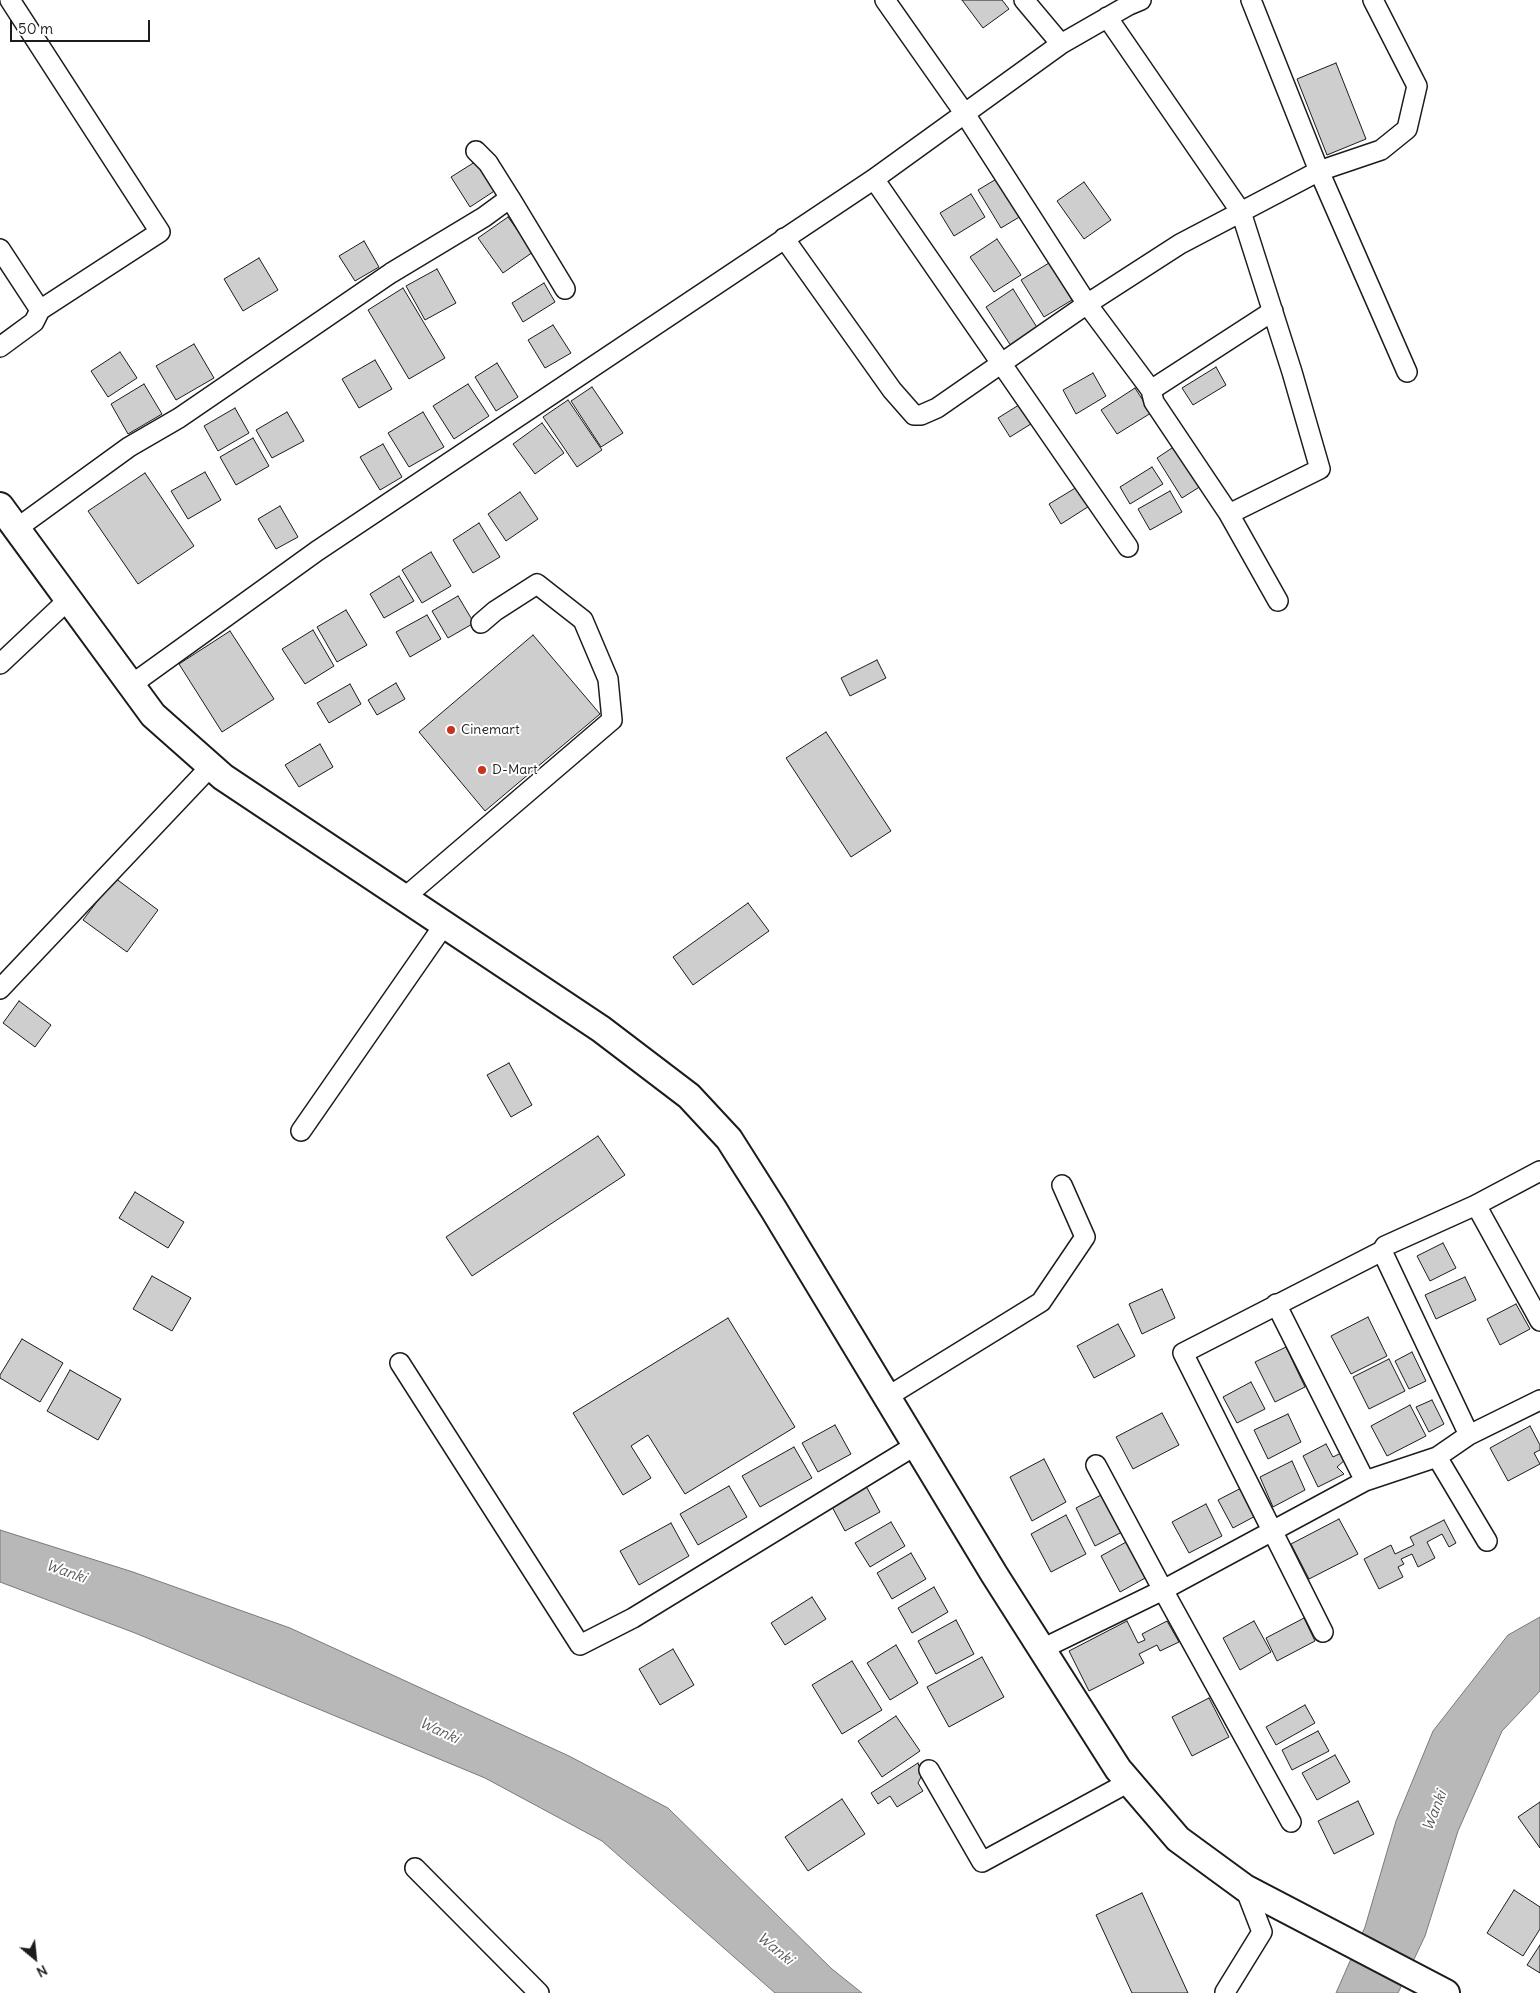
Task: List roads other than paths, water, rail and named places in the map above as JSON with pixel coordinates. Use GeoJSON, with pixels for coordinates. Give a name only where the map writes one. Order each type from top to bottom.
{"type":"FeatureCollection","features":[{"type":"Feature","properties":{"kind":"street"},"geometry":{"type":"LineString","coordinates":[[0,347],[34,322],[40,310],[160,232],[10,0]]}},
{"type":"Feature","properties":{"kind":"street"},"geometry":{"type":"LineString","coordinates":[[886,0],[965,114],[1087,304],[1151,390],[1154,402],[1229,514],[1278,602]]}},
{"type":"Feature","properties":{"kind":"street"},"geometry":{"type":"LineString","coordinates":[[1024,0],[1061,44]]}},
{"type":"Feature","properties":{"kind":"street"},"geometry":{"type":"LineString","coordinates":[[131,685],[317,551],[874,179],[1061,44],[1141,0]]}},
{"type":"Feature","properties":{"kind":"street"},"geometry":{"type":"LineString","coordinates":[[1251,0],[1319,171],[1407,372]]}},
{"type":"Feature","properties":{"kind":"street"},"geometry":{"type":"LineString","coordinates":[[784,238],[892,390],[914,415],[921,415],[937,408],[1087,304],[1180,244],[1319,171],[1381,150],[1407,129],[1416,86],[1373,0]]}},
{"type":"Feature","properties":{"kind":"street"},"geometry":{"type":"LineString","coordinates":[[1107,18],[1241,212],[1292,372],[1320,469],[1229,514]]}},
{"type":"Feature","properties":{"kind":"street"},"geometry":{"type":"LineString","coordinates":[[476,151],[488,163],[565,289]]}},
{"type":"Feature","properties":{"kind":"street"},"geometry":{"type":"LineString","coordinates":[[874,179],[1128,547]]}},
{"type":"Feature","properties":{"kind":"street"},"geometry":{"type":"LineString","coordinates":[[16,529],[129,446],[179,418],[392,273],[484,217],[510,198]]}},
{"type":"Feature","properties":{"kind":"street"},"geometry":{"type":"LineString","coordinates":[[0,249],[40,310]]}},
{"type":"Feature","properties":{"kind":"street"},"geometry":{"type":"LineString","coordinates":[[1151,390],[1273,311]]}},
{"type":"Feature","properties":{"kind":"street"},"geometry":{"type":"LineString","coordinates":[[0,506],[152,715],[223,777],[601,1029],[689,1096],[729,1139],[916,1445],[1118,1769],[1178,1838],[1245,1888],[1446,1993]]}},
{"type":"Feature","properties":{"kind":"street"},"geometry":{"type":"LineString","coordinates":[[404,898],[612,720],[608,679],[584,620],[537,584],[481,623]]}},
{"type":"Feature","properties":{"kind":"street"},"geometry":{"type":"LineString","coordinates":[[0,664],[68,600]]}},
{"type":"Feature","properties":{"kind":"street"},"geometry":{"type":"LineString","coordinates":[[0,990],[211,766]]}},
{"type":"Feature","properties":{"kind":"street"},"geometry":{"type":"LineString","coordinates":[[301,1131],[444,924]]}},
{"type":"Feature","properties":{"kind":"street"},"geometry":{"type":"LineString","coordinates":[[1323,1632],[1184,1353],[1382,1251],[1385,1246],[1476,1205],[1540,1171]]}},
{"type":"Feature","properties":{"kind":"street"},"geometry":{"type":"LineString","coordinates":[[887,1397],[1041,1302],[1085,1237],[1062,1185]]}},
{"type":"Feature","properties":{"kind":"street"},"geometry":{"type":"LineString","coordinates":[[1476,1205],[1540,1321]]}},
{"type":"Feature","properties":{"kind":"street"},"geometry":{"type":"LineString","coordinates":[[1382,1251],[1470,1435]]}},
{"type":"Feature","properties":{"kind":"street"},"geometry":{"type":"LineString","coordinates":[[1276,1304],[1365,1481]]}},
{"type":"Feature","properties":{"kind":"street"},"geometry":{"type":"LineString","coordinates":[[400,1363],[580,1645],[633,1618],[916,1445]]}},
{"type":"Feature","properties":{"kind":"street"},"geometry":{"type":"LineString","coordinates":[[1042,1649],[1163,1590],[1365,1481],[1437,1457],[1470,1435],[1538,1405]]}},
{"type":"Feature","properties":{"kind":"street"},"geometry":{"type":"LineString","coordinates":[[1437,1457],[1487,1541]]}},
{"type":"Feature","properties":{"kind":"street"},"geometry":{"type":"LineString","coordinates":[[1096,1465],[1291,1822]]}},
{"type":"Feature","properties":{"kind":"street"},"geometry":{"type":"LineString","coordinates":[[929,1770],[982,1862],[1129,1782]]}},
{"type":"Feature","properties":{"kind":"street"},"geometry":{"type":"LineString","coordinates":[[415,1868],[539,1993]]}},
{"type":"Feature","properties":{"kind":"street"},"geometry":{"type":"LineString","coordinates":[[1225,1992],[1262,1932],[1245,1888]]}},
{"type":"Feature","properties":{"kind":"water","name":"Wanki"},"geometry":{"type":"Polygon","coordinates":[[[0,1530],[133,1572],[290,1628],[569,1756],[668,1808],[832,1969],[862,1993],[775,1993],[602,1841],[485,1778],[135,1633],[0,1582],[0,1530]]]}},
{"type":"Feature","properties":{"kind":"water","name":"Wanki"},"geometry":{"type":"Polygon","coordinates":[[[1540,1617],[1540,1691],[1502,1731],[1458,1831],[1425,1936],[1398,1993],[1336,1993],[1365,1927],[1396,1821],[1433,1731],[1508,1635],[1540,1617]]]}},
{"type":"Feature","properties":{"kind":"place","name":"Cinemart"},"geometry":{"type":"Point","coordinates":[451,730]}},
{"type":"Feature","properties":{"kind":"place","name":"D-Mart"},"geometry":{"type":"Point","coordinates":[482,770]}}]}
